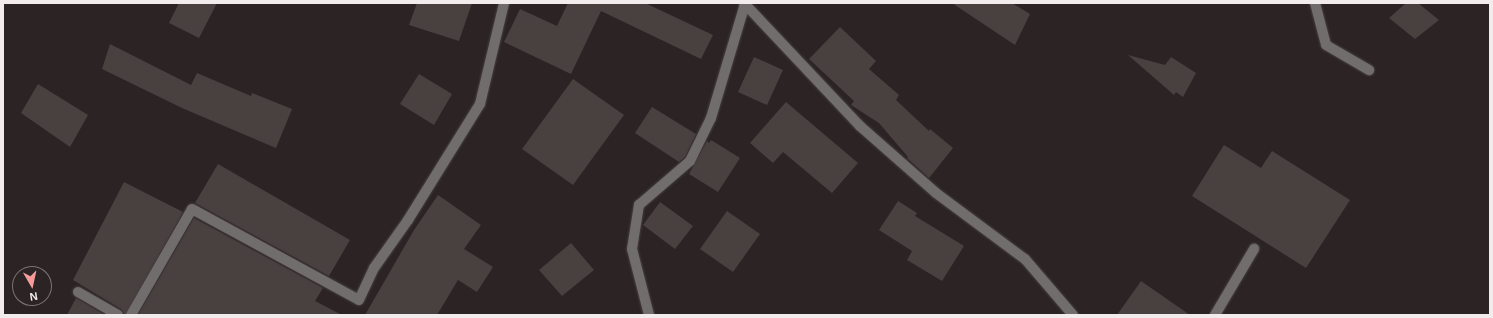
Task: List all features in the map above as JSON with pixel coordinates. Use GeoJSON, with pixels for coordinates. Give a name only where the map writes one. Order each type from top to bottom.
{"type":"FeatureCollection","features":[{"type":"Feature","properties":{"kind":"street"},"geometry":{"type":"LineString","coordinates":[[130,315],[192,209],[359,300],[374,268],[408,220],[480,104],[504,3]]}},
{"type":"Feature","properties":{"kind":"street"},"geometry":{"type":"LineString","coordinates":[[1315,3],[1326,45],[1369,70]]}},
{"type":"Feature","properties":{"kind":"street"},"geometry":{"type":"LineString","coordinates":[[649,315],[632,250],[638,206],[690,161],[711,118],[745,4]]}},
{"type":"Feature","properties":{"kind":"street"},"geometry":{"type":"LineString","coordinates":[[745,4],[860,126],[936,193],[1025,259],[1073,315]]}},
{"type":"Feature","properties":{"kind":"street"},"geometry":{"type":"LineString","coordinates":[[1215,315],[1254,249]]}},
{"type":"Feature","properties":{"kind":"street"},"geometry":{"type":"LineString","coordinates":[[78,292],[118,315]]}},
{"type":"Feature","properties":{"kind":"building"},"geometry":{"type":"Polygon","coordinates":[[[179,3],[217,3],[199,38],[169,23],[179,3]]]}},
{"type":"Feature","properties":{"kind":"building"},"geometry":{"type":"Polygon","coordinates":[[[417,3],[472,3],[459,41],[409,25],[417,3]]]}},
{"type":"Feature","properties":{"kind":"building"},"geometry":{"type":"Polygon","coordinates":[[[568,3],[645,3],[713,35],[701,59],[601,11],[571,74],[504,42],[520,9],[557,26],[568,3]]]}},
{"type":"Feature","properties":{"kind":"building"},"geometry":{"type":"Polygon","coordinates":[[[952,3],[1012,3],[1030,14],[1015,45],[952,3]]]}},
{"type":"Feature","properties":{"kind":"building"},"geometry":{"type":"Polygon","coordinates":[[[1406,3],[1418,3],[1439,20],[1415,39],[1389,18],[1406,3]]]}},
{"type":"Feature","properties":{"kind":"building"},"geometry":{"type":"Polygon","coordinates":[[[840,27],[876,61],[869,69],[899,95],[896,100],[929,131],[930,129],[953,148],[929,178],[907,158],[908,157],[879,123],[851,105],[854,101],[809,59],[840,27]]]}},
{"type":"Feature","properties":{"kind":"building"},"geometry":{"type":"Polygon","coordinates":[[[110,44],[191,85],[197,73],[251,96],[252,93],[292,109],[276,148],[182,108],[102,69],[110,44]]]}},
{"type":"Feature","properties":{"kind":"building"},"geometry":{"type":"Polygon","coordinates":[[[1128,55],[1165,65],[1171,57],[1196,73],[1183,97],[1176,92],[1174,95],[1128,55]]]}},
{"type":"Feature","properties":{"kind":"building"},"geometry":{"type":"Polygon","coordinates":[[[754,57],[783,70],[767,105],[738,92],[754,57]]]}},
{"type":"Feature","properties":{"kind":"building"},"geometry":{"type":"Polygon","coordinates":[[[419,74],[452,94],[434,125],[400,104],[419,74]]]}},
{"type":"Feature","properties":{"kind":"building"},"geometry":{"type":"Polygon","coordinates":[[[573,79],[624,115],[573,185],[522,149],[573,79]]]}},
{"type":"Feature","properties":{"kind":"building"},"geometry":{"type":"Polygon","coordinates":[[[38,84],[88,115],[70,147],[21,113],[38,84]]]}},
{"type":"Feature","properties":{"kind":"building"},"geometry":{"type":"Polygon","coordinates":[[[786,102],[858,163],[832,193],[783,152],[773,163],[750,143],[786,102]]]}},
{"type":"Feature","properties":{"kind":"building"},"geometry":{"type":"Polygon","coordinates":[[[652,107],[696,134],[685,157],[679,162],[635,133],[652,107]]]}},
{"type":"Feature","properties":{"kind":"building"},"geometry":{"type":"Polygon","coordinates":[[[711,140],[740,158],[718,192],[689,174],[707,141],[709,143],[711,140]]]}},
{"type":"Feature","properties":{"kind":"building"},"geometry":{"type":"Polygon","coordinates":[[[1224,145],[1261,168],[1272,151],[1350,200],[1306,268],[1192,196],[1224,145]]]}},
{"type":"Feature","properties":{"kind":"building"},"geometry":{"type":"Polygon","coordinates":[[[218,164],[350,240],[329,276],[195,203],[218,164]]]}},
{"type":"Feature","properties":{"kind":"building"},"geometry":{"type":"Polygon","coordinates":[[[124,182],[183,212],[125,315],[121,309],[73,280],[124,182]]]}},
{"type":"Feature","properties":{"kind":"building"},"geometry":{"type":"Polygon","coordinates":[[[438,195],[481,225],[464,249],[493,267],[477,292],[458,280],[437,315],[365,315],[414,230],[438,195]]]}},
{"type":"Feature","properties":{"kind":"building"},"geometry":{"type":"Polygon","coordinates":[[[898,201],[917,213],[915,216],[964,246],[942,281],[907,260],[912,251],[879,230],[898,201]]]}},
{"type":"Feature","properties":{"kind":"building"},"geometry":{"type":"Polygon","coordinates":[[[660,202],[693,226],[675,249],[643,225],[660,202]]]}},
{"type":"Feature","properties":{"kind":"building"},"geometry":{"type":"Polygon","coordinates":[[[727,211],[760,234],[733,272],[700,249],[727,211]]]}},
{"type":"Feature","properties":{"kind":"building"},"geometry":{"type":"Polygon","coordinates":[[[194,218],[323,288],[315,301],[342,315],[138,315],[194,218]]]}},
{"type":"Feature","properties":{"kind":"building"},"geometry":{"type":"Polygon","coordinates":[[[571,243],[594,270],[562,296],[539,270],[571,243]]]}},
{"type":"Feature","properties":{"kind":"building"},"geometry":{"type":"Polygon","coordinates":[[[1141,281],[1190,315],[1117,315],[1141,281]]]}},
{"type":"Feature","properties":{"kind":"building"},"geometry":{"type":"Polygon","coordinates":[[[76,298],[105,315],[67,315],[76,298]]]}}]}
